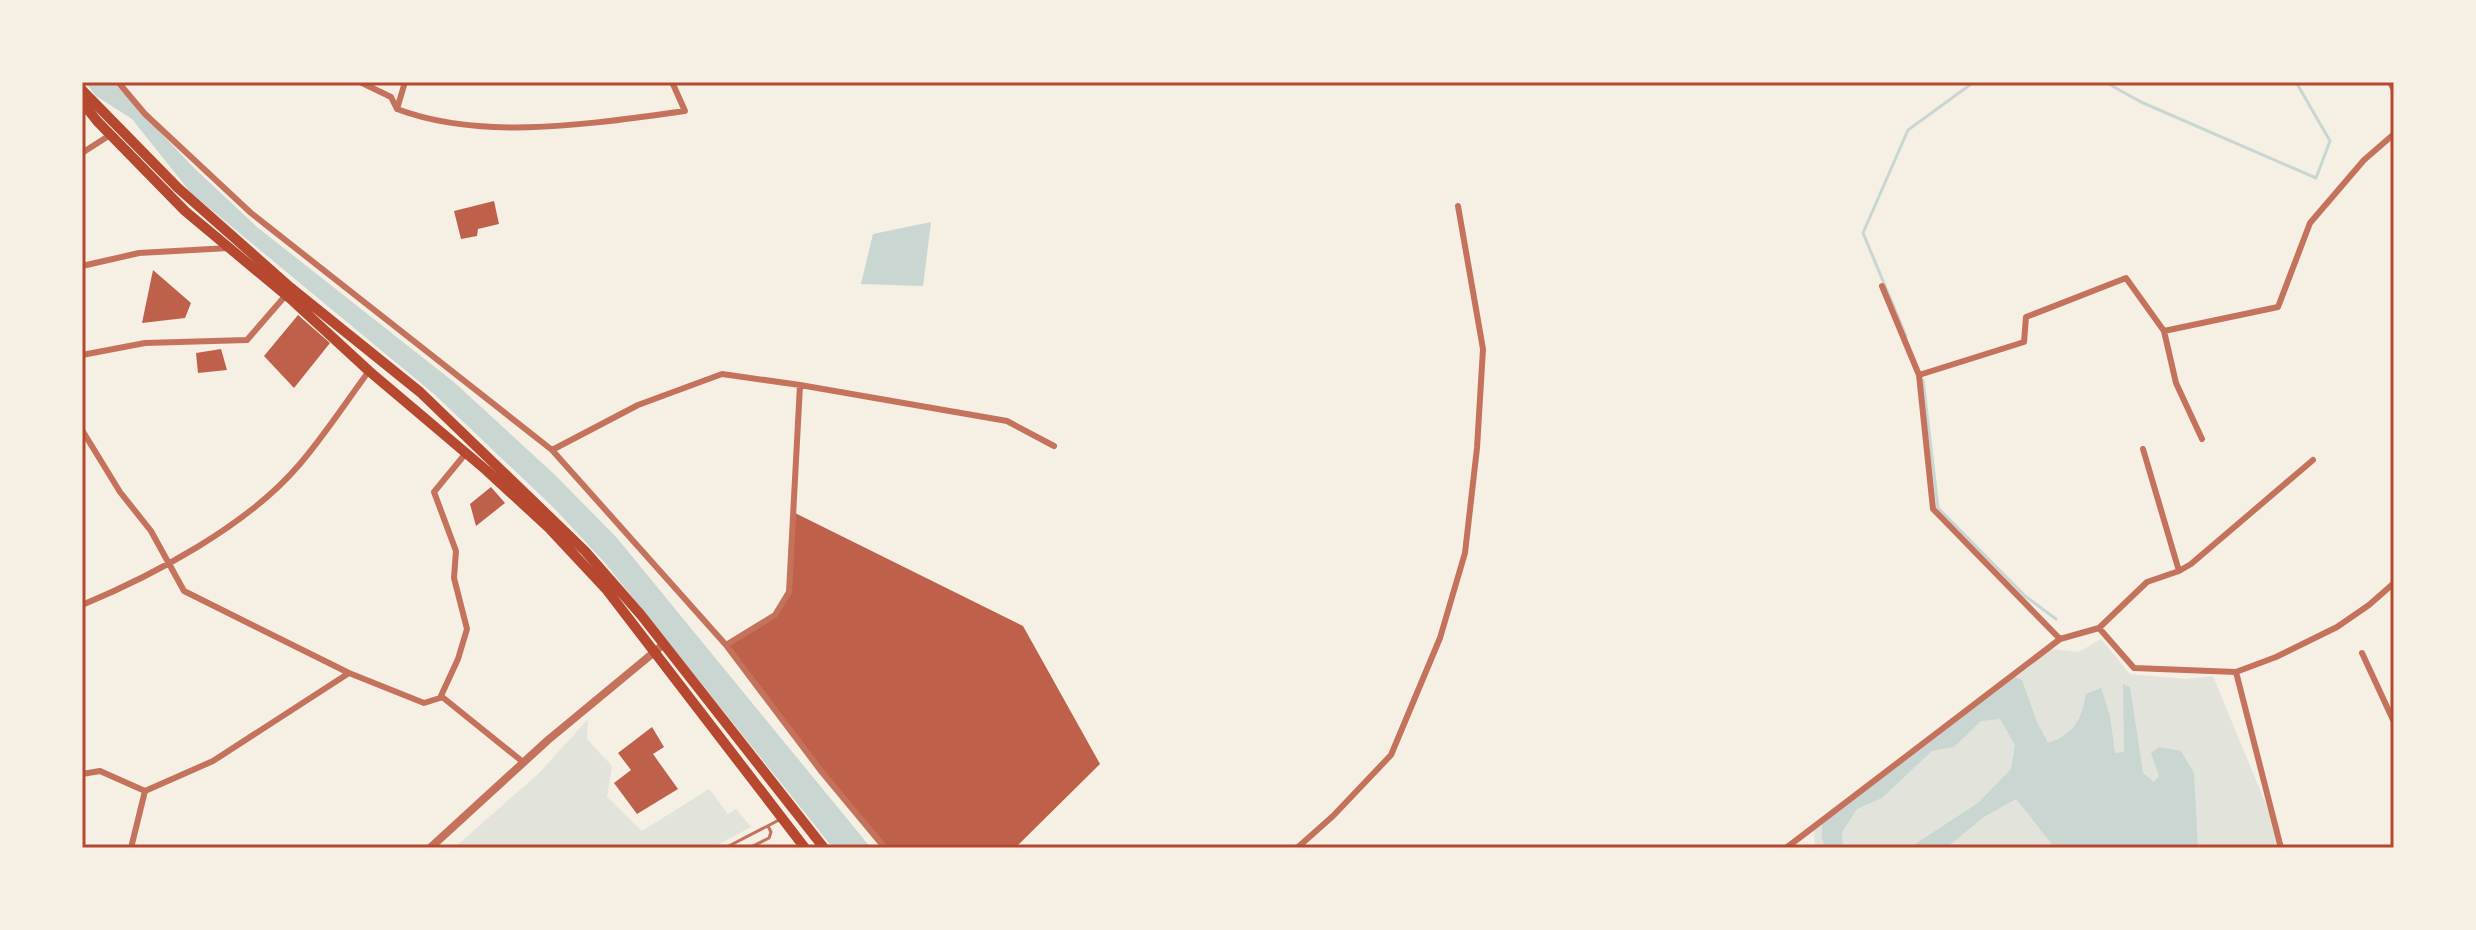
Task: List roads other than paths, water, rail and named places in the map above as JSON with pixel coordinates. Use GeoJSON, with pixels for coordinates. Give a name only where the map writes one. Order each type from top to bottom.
{"type":"FeatureCollection","features":[{"type":"Feature","properties":{"kind":"main road"},"geometry":{"type":"LineString","coordinates":[[82,90],[178,188],[234,239],[420,392],[585,551],[664,644],[824,848]]}},
{"type":"Feature","properties":{"kind":"main road"},"geometry":{"type":"LineString","coordinates":[[82,102],[185,211],[286,295],[549,528],[606,589],[805,848]]}},
{"type":"Feature","properties":{"kind":"street"},"geometry":{"type":"LineString","coordinates":[[360,82],[391,97],[397,109],[419,117],[473,127],[611,120],[685,111],[672,82]]}},
{"type":"Feature","properties":{"kind":"street"},"geometry":{"type":"LineString","coordinates":[[397,109],[405,82]]}},
{"type":"Feature","properties":{"kind":"street"},"geometry":{"type":"LineString","coordinates":[[2391,82],[2394,88]]}},
{"type":"Feature","properties":{"kind":"street"},"geometry":{"type":"LineString","coordinates":[[122,85],[145,114],[251,213],[552,450],[726,645],[821,771],[885,848]]}},
{"type":"Feature","properties":{"kind":"street"},"geometry":{"type":"LineString","coordinates":[[2164,331],[2278,307],[2310,223],[2364,160],[2394,134]]}},
{"type":"Feature","properties":{"kind":"street"},"geometry":{"type":"LineString","coordinates":[[82,153],[110,135]]}},
{"type":"Feature","properties":{"kind":"street"},"geometry":{"type":"LineString","coordinates":[[1297,848],[1333,816],[1391,755],[1440,638],[1465,553],[1477,448],[1483,349],[1458,206]]}},
{"type":"Feature","properties":{"kind":"street"},"geometry":{"type":"LineString","coordinates":[[82,266],[139,253],[229,248]]}},
{"type":"Feature","properties":{"kind":"street"},"geometry":{"type":"LineString","coordinates":[[1919,375],[2024,342],[2026,317],[2126,278],[2164,331],[2176,383],[2202,439]]}},
{"type":"Feature","properties":{"kind":"street"},"geometry":{"type":"LineString","coordinates":[[1882,286],[1919,375],[1933,509],[2060,639]]}},
{"type":"Feature","properties":{"kind":"street"},"geometry":{"type":"LineString","coordinates":[[82,355],[145,343],[247,340],[286,295]]}},
{"type":"Feature","properties":{"kind":"street"},"geometry":{"type":"LineString","coordinates":[[82,605],[136,582],[250,512],[298,467],[369,371]]}},
{"type":"Feature","properties":{"kind":"street"},"geometry":{"type":"LineString","coordinates":[[552,450],[638,405],[722,374],[1007,421],[1054,446]]}},
{"type":"Feature","properties":{"kind":"street"},"geometry":{"type":"LineString","coordinates":[[726,645],[775,615],[789,592],[800,385]]}},
{"type":"Feature","properties":{"kind":"street"},"geometry":{"type":"LineString","coordinates":[[82,430],[120,492],[151,531],[184,591],[349,673],[424,703],[441,696],[458,659],[467,629],[454,578],[456,551],[434,492],[466,453]]}},
{"type":"Feature","properties":{"kind":"street"},"geometry":{"type":"LineString","coordinates":[[2143,449],[2179,571]]}},
{"type":"Feature","properties":{"kind":"street"},"geometry":{"type":"LineString","coordinates":[[1786,848],[2060,639],[2099,628],[2147,582],[2191,564],[2313,460]]}},
{"type":"Feature","properties":{"kind":"street"},"geometry":{"type":"LineString","coordinates":[[2099,628],[2134,668],[2236,672],[2276,657],[2337,627],[2394,583]]}},
{"type":"Feature","properties":{"kind":"street"},"geometry":{"type":"LineString","coordinates":[[430,848],[523,762],[664,644]]}},
{"type":"Feature","properties":{"kind":"street"},"geometry":{"type":"LineString","coordinates":[[2362,653],[2394,722]]}},
{"type":"Feature","properties":{"kind":"street"},"geometry":{"type":"LineString","coordinates":[[2236,672],[2281,848]]}},
{"type":"Feature","properties":{"kind":"street"},"geometry":{"type":"LineString","coordinates":[[82,774],[100,771],[145,791],[213,761],[349,673]]}},
{"type":"Feature","properties":{"kind":"street"},"geometry":{"type":"LineString","coordinates":[[441,696],[523,762]]}},
{"type":"Feature","properties":{"kind":"street"},"geometry":{"type":"LineString","coordinates":[[131,848],[145,791]]}},
{"type":"Feature","properties":{"kind":"lane"},"geometry":{"type":"LineString","coordinates":[[725,848],[782,818]]}},
{"type":"Feature","properties":{"kind":"lane"},"geometry":{"type":"LineString","coordinates":[[749,848],[769,838],[771,832],[768,826]]}},
{"type":"Feature","properties":{"kind":"waterway"},"geometry":{"type":"LineString","coordinates":[[1906,336],[1863,233],[1908,130],[1974,82]]}},
{"type":"Feature","properties":{"kind":"waterway"},"geometry":{"type":"LineString","coordinates":[[2105,82],[2141,102],[2316,178],[2330,141],[2296,82]]}},
{"type":"Feature","properties":{"kind":"waterway"},"geometry":{"type":"LineString","coordinates":[[1923,380],[1938,508],[2025,596],[2056,619]]}}]}
